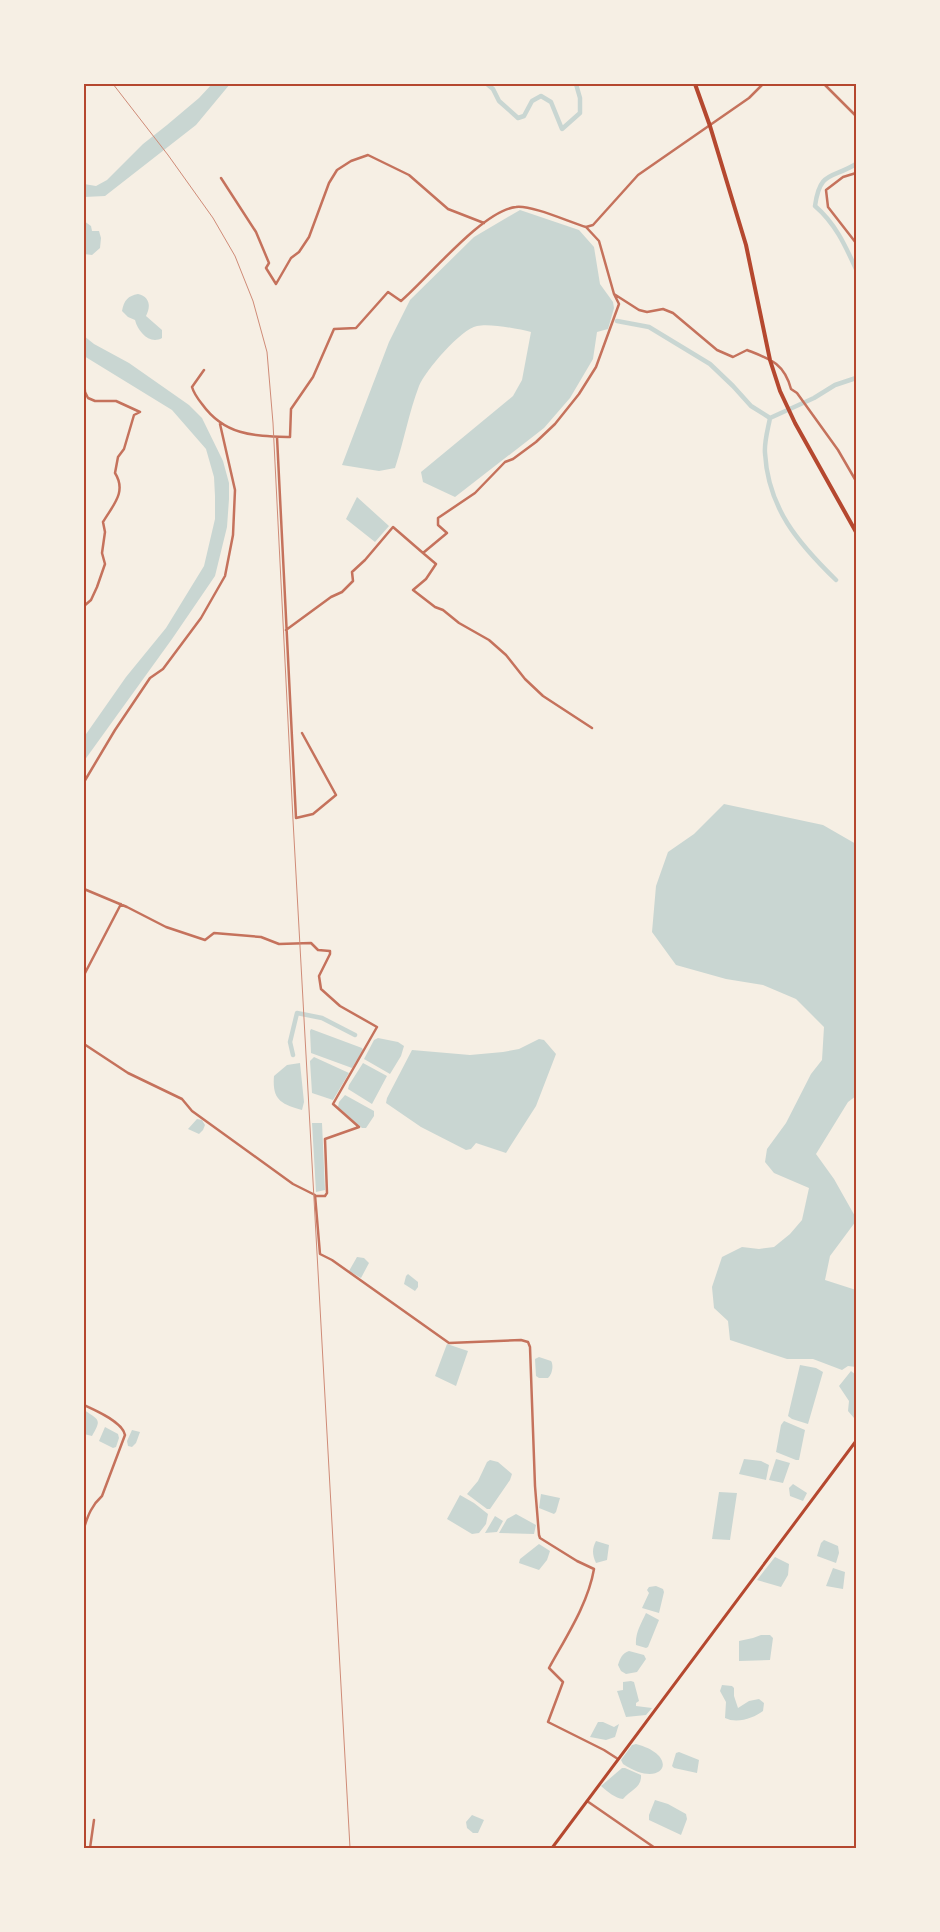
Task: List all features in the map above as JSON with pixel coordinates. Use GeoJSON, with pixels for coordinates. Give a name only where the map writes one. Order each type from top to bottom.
{"type":"FeatureCollection","features":[{"type":"Feature","properties":{"kind":"main road"},"geometry":{"type":"LineString","coordinates":[[696,84],[746,245],[770,360],[792,418],[856,532]]}},
{"type":"Feature","properties":{"kind":"main road"},"geometry":{"type":"LineString","coordinates":[[552,1848],[856,1441]]}},
{"type":"Feature","properties":{"kind":"street"},"geometry":{"type":"LineString","coordinates":[[586,227],[593,225],[638,175],[750,98],[763,84]]}},
{"type":"Feature","properties":{"kind":"street"},"geometry":{"type":"LineString","coordinates":[[824,84],[856,116]]}},
{"type":"Feature","properties":{"kind":"street"},"geometry":{"type":"LineString","coordinates":[[221,178],[256,232],[269,263],[266,268],[276,284],[291,258],[300,252],[308,237],[329,183],[337,170],[351,161],[368,155],[409,175],[448,209],[484,223]]}},
{"type":"Feature","properties":{"kind":"street"},"geometry":{"type":"LineString","coordinates":[[856,173],[843,177],[826,190],[828,208],[856,243]]}},
{"type":"Feature","properties":{"kind":"street"},"geometry":{"type":"LineString","coordinates":[[204,370],[192,388],[208,413],[220,424],[240,432],[262,436],[290,437],[292,409],[313,377],[334,329],[356,328],[388,292],[401,301],[456,247],[498,213],[516,207],[530,208],[586,227],[599,241],[614,294],[619,304],[596,367],[579,394],[555,424],[536,442],[513,459],[505,462],[475,492],[438,518],[438,525],[446,533],[423,553]]}},
{"type":"Feature","properties":{"kind":"street"},"geometry":{"type":"LineString","coordinates":[[614,294],[639,310],[647,312],[663,309],[673,313],[717,350],[733,356],[747,350],[775,362],[787,374],[790,389],[797,393],[808,407],[838,450],[856,481]]}},
{"type":"Feature","properties":{"kind":"street"},"geometry":{"type":"LineString","coordinates":[[84,379],[85,392],[88,398],[95,401],[116,401],[140,412],[134,416],[124,449],[118,457],[115,473],[121,482],[120,494],[103,522],[105,532],[102,553],[105,564],[97,588],[91,600],[84,606]]}},
{"type":"Feature","properties":{"kind":"street"},"geometry":{"type":"LineString","coordinates":[[84,782],[115,730],[150,678],[163,669],[201,618],[225,576],[233,535],[235,490],[220,424]]}},
{"type":"Feature","properties":{"kind":"street"},"geometry":{"type":"LineString","coordinates":[[277,437],[296,818],[313,814],[336,795],[302,733]]}},
{"type":"Feature","properties":{"kind":"street"},"geometry":{"type":"LineString","coordinates":[[286,630],[331,597],[342,592],[352,581],[352,572],[365,560],[393,527],[436,564],[426,579],[413,590],[459,623],[489,640],[506,655],[543,696],[592,728]]}},
{"type":"Feature","properties":{"kind":"street"},"geometry":{"type":"LineString","coordinates":[[84,889],[120,904],[166,927],[205,940],[214,933],[261,937],[279,944],[310,942],[318,950],[330,951],[319,976],[321,989],[340,1006],[377,1027],[333,1104],[359,1127],[325,1139],[327,1194],[325,1196],[315,1196],[287,1180],[196,1113],[182,1099],[128,1073],[84,1044]]}},
{"type":"Feature","properties":{"kind":"street"},"geometry":{"type":"LineString","coordinates":[[84,976],[120,904]]}},
{"type":"Feature","properties":{"kind":"street"},"geometry":{"type":"LineString","coordinates":[[315,1196],[319,1252],[321,1255],[329,1258],[449,1343],[526,1340],[529,1344],[539,1535],[540,1538],[577,1561],[594,1569],[592,1582],[583,1605],[549,1668],[563,1682],[548,1722],[618,1759]]}},
{"type":"Feature","properties":{"kind":"street"},"geometry":{"type":"LineString","coordinates":[[84,1405],[103,1414],[124,1430],[125,1435],[102,1496],[95,1502],[84,1528]]}},
{"type":"Feature","properties":{"kind":"street"},"geometry":{"type":"LineString","coordinates":[[587,1801],[656,1848]]}},
{"type":"Feature","properties":{"kind":"street"},"geometry":{"type":"LineString","coordinates":[[90,1848],[94,1820]]}},
{"type":"Feature","properties":{"kind":"shaded area"},"geometry":{"type":"Polygon","coordinates":[[[212,84],[230,84],[196,125],[105,196],[84,197],[84,184],[96,186],[107,180],[143,144],[199,98],[212,84]]]}},
{"type":"Feature","properties":{"kind":"shaded area"},"geometry":{"type":"Polygon","coordinates":[[[520,210],[579,230],[594,247],[600,284],[613,302],[614,308],[608,329],[597,332],[593,359],[570,398],[544,428],[455,497],[423,482],[421,472],[513,396],[522,380],[531,332],[496,326],[477,326],[453,342],[423,379],[412,406],[395,468],[379,471],[342,465],[389,342],[410,300],[474,237],[520,210]]]}},
{"type":"Feature","properties":{"kind":"shaded area"},"geometry":{"type":"Polygon","coordinates":[[[84,221],[91,226],[92,231],[99,231],[101,238],[100,248],[92,255],[84,254],[84,221]]]}},
{"type":"Feature","properties":{"kind":"shaded area"},"geometry":{"type":"Polygon","coordinates":[[[138,294],[145,297],[148,302],[149,309],[146,316],[162,330],[162,338],[158,340],[149,339],[145,336],[135,320],[128,317],[122,311],[127,299],[138,294]]]}},
{"type":"Feature","properties":{"kind":"shaded area"},"geometry":{"type":"Polygon","coordinates":[[[84,336],[94,344],[129,363],[189,405],[202,418],[223,461],[229,483],[229,499],[227,527],[215,576],[84,761],[84,737],[126,677],[166,628],[204,566],[215,519],[215,496],[214,477],[206,449],[172,410],[84,356],[84,336]]]}},
{"type":"Feature","properties":{"kind":"shaded area"},"geometry":{"type":"Polygon","coordinates":[[[357,497],[389,526],[375,542],[346,519],[357,497]]]}},
{"type":"Feature","properties":{"kind":"shaded area"},"geometry":{"type":"Polygon","coordinates":[[[724,804],[823,825],[856,844],[856,1096],[848,1102],[816,1154],[834,1179],[856,1218],[856,1221],[830,1256],[825,1280],[856,1290],[856,1367],[848,1366],[842,1370],[813,1359],[787,1359],[730,1340],[728,1321],[714,1308],[712,1287],[722,1257],[742,1247],[759,1249],[774,1247],[790,1234],[802,1220],[809,1188],[774,1173],[765,1162],[767,1149],[786,1123],[811,1074],[822,1060],[824,1027],[796,999],[763,985],[726,979],[676,965],[652,932],[656,886],[668,852],[694,834],[724,804]]]}},
{"type":"Feature","properties":{"kind":"shaded area"},"geometry":{"type":"Polygon","coordinates":[[[311,1029],[362,1048],[363,1050],[352,1068],[311,1053],[311,1029]]]}},
{"type":"Feature","properties":{"kind":"shaded area"},"geometry":{"type":"Polygon","coordinates":[[[378,1038],[398,1042],[404,1046],[401,1056],[390,1074],[364,1059],[374,1040],[378,1038]]]}},
{"type":"Feature","properties":{"kind":"shaded area"},"geometry":{"type":"Polygon","coordinates":[[[539,1039],[544,1040],[556,1054],[536,1106],[506,1153],[476,1143],[471,1149],[466,1150],[421,1127],[386,1103],[412,1050],[470,1055],[519,1049],[539,1039]]]}},
{"type":"Feature","properties":{"kind":"shaded area"},"geometry":{"type":"Polygon","coordinates":[[[314,1057],[349,1073],[333,1100],[312,1093],[310,1061],[314,1057]]]}},
{"type":"Feature","properties":{"kind":"shaded area"},"geometry":{"type":"Polygon","coordinates":[[[300,1063],[304,1102],[302,1110],[288,1106],[279,1100],[276,1096],[274,1084],[274,1076],[287,1065],[300,1063]]]}},
{"type":"Feature","properties":{"kind":"shaded area"},"geometry":{"type":"Polygon","coordinates":[[[363,1063],[387,1076],[372,1104],[348,1089],[363,1063]]]}},
{"type":"Feature","properties":{"kind":"shaded area"},"geometry":{"type":"Polygon","coordinates":[[[345,1095],[374,1111],[374,1116],[366,1128],[362,1128],[338,1107],[339,1102],[345,1095]]]}},
{"type":"Feature","properties":{"kind":"shaded area"},"geometry":{"type":"Polygon","coordinates":[[[197,1119],[202,1120],[205,1125],[199,1134],[188,1129],[197,1119]]]}},
{"type":"Feature","properties":{"kind":"shaded area"},"geometry":{"type":"Polygon","coordinates":[[[312,1123],[322,1123],[325,1190],[316,1192],[312,1123]]]}},
{"type":"Feature","properties":{"kind":"shaded area"},"geometry":{"type":"Polygon","coordinates":[[[357,1257],[364,1258],[369,1263],[361,1278],[349,1271],[357,1257]]]}},
{"type":"Feature","properties":{"kind":"shaded area"},"geometry":{"type":"Polygon","coordinates":[[[408,1274],[418,1282],[418,1287],[415,1291],[404,1284],[408,1274]]]}},
{"type":"Feature","properties":{"kind":"shaded area"},"geometry":{"type":"Polygon","coordinates":[[[447,1344],[468,1351],[456,1386],[435,1376],[447,1344]]]}},
{"type":"Feature","properties":{"kind":"shaded area"},"geometry":{"type":"Polygon","coordinates":[[[539,1357],[552,1363],[548,1378],[536,1376],[535,1359],[539,1357]]]}},
{"type":"Feature","properties":{"kind":"shaded area"},"geometry":{"type":"Polygon","coordinates":[[[800,1365],[816,1368],[823,1372],[808,1424],[788,1416],[800,1365]]]}},
{"type":"Feature","properties":{"kind":"shaded area"},"geometry":{"type":"Polygon","coordinates":[[[851,1371],[856,1375],[856,1424],[848,1411],[849,1401],[839,1386],[851,1371]]]}},
{"type":"Feature","properties":{"kind":"shaded area"},"geometry":{"type":"Polygon","coordinates":[[[84,1410],[96,1418],[98,1423],[92,1436],[84,1434],[84,1410]]]}},
{"type":"Feature","properties":{"kind":"shaded area"},"geometry":{"type":"Polygon","coordinates":[[[784,1421],[805,1430],[799,1460],[776,1452],[781,1425],[784,1421]]]}},
{"type":"Feature","properties":{"kind":"shaded area"},"geometry":{"type":"Polygon","coordinates":[[[105,1427],[118,1434],[119,1438],[116,1447],[113,1448],[99,1441],[105,1427]]]}},
{"type":"Feature","properties":{"kind":"shaded area"},"geometry":{"type":"Polygon","coordinates":[[[132,1430],[140,1432],[136,1443],[132,1447],[128,1446],[127,1441],[132,1430]]]}},
{"type":"Feature","properties":{"kind":"shaded area"},"geometry":{"type":"Polygon","coordinates":[[[744,1459],[761,1461],[769,1465],[766,1480],[739,1474],[744,1459]]]}},
{"type":"Feature","properties":{"kind":"shaded area"},"geometry":{"type":"Polygon","coordinates":[[[776,1459],[790,1463],[783,1483],[769,1480],[776,1459]]]}},
{"type":"Feature","properties":{"kind":"shaded area"},"geometry":{"type":"Polygon","coordinates":[[[490,1460],[498,1462],[512,1474],[490,1509],[487,1509],[467,1494],[478,1481],[487,1462],[490,1460]]]}},
{"type":"Feature","properties":{"kind":"shaded area"},"geometry":{"type":"Polygon","coordinates":[[[793,1484],[807,1493],[803,1501],[790,1496],[789,1488],[793,1484]]]}},
{"type":"Feature","properties":{"kind":"shaded area"},"geometry":{"type":"Polygon","coordinates":[[[719,1492],[737,1493],[730,1540],[712,1539],[719,1492]]]}},
{"type":"Feature","properties":{"kind":"shaded area"},"geometry":{"type":"Polygon","coordinates":[[[541,1494],[560,1498],[554,1514],[539,1508],[541,1494]]]}},
{"type":"Feature","properties":{"kind":"shaded area"},"geometry":{"type":"Polygon","coordinates":[[[460,1495],[488,1514],[486,1524],[479,1533],[472,1534],[447,1519],[460,1495]]]}},
{"type":"Feature","properties":{"kind":"shaded area"},"geometry":{"type":"Polygon","coordinates":[[[516,1514],[536,1525],[534,1534],[499,1533],[507,1519],[516,1514]]]}},
{"type":"Feature","properties":{"kind":"shaded area"},"geometry":{"type":"Polygon","coordinates":[[[495,1516],[503,1521],[497,1532],[485,1533],[495,1516]]]}},
{"type":"Feature","properties":{"kind":"shaded area"},"geometry":{"type":"Polygon","coordinates":[[[824,1540],[838,1546],[839,1553],[836,1563],[817,1556],[821,1543],[824,1540]]]}},
{"type":"Feature","properties":{"kind":"shaded area"},"geometry":{"type":"Polygon","coordinates":[[[596,1541],[609,1545],[607,1560],[596,1563],[593,1552],[596,1541]]]}},
{"type":"Feature","properties":{"kind":"shaded area"},"geometry":{"type":"Polygon","coordinates":[[[539,1544],[550,1551],[547,1560],[539,1570],[519,1563],[520,1559],[539,1544]]]}},
{"type":"Feature","properties":{"kind":"shaded area"},"geometry":{"type":"Polygon","coordinates":[[[775,1557],[789,1564],[788,1575],[781,1587],[757,1580],[775,1557]]]}},
{"type":"Feature","properties":{"kind":"shaded area"},"geometry":{"type":"Polygon","coordinates":[[[833,1568],[845,1572],[843,1589],[826,1586],[833,1568]]]}},
{"type":"Feature","properties":{"kind":"shaded area"},"geometry":{"type":"Polygon","coordinates":[[[656,1586],[663,1589],[664,1592],[659,1613],[642,1608],[649,1593],[647,1590],[649,1587],[656,1586]]]}},
{"type":"Feature","properties":{"kind":"shaded area"},"geometry":{"type":"Polygon","coordinates":[[[646,1613],[659,1620],[646,1648],[636,1645],[636,1636],[646,1613]]]}},
{"type":"Feature","properties":{"kind":"shaded area"},"geometry":{"type":"Polygon","coordinates":[[[761,1635],[770,1635],[773,1638],[770,1660],[739,1661],[739,1641],[761,1635]]]}},
{"type":"Feature","properties":{"kind":"shaded area"},"geometry":{"type":"Polygon","coordinates":[[[629,1651],[644,1655],[646,1659],[637,1672],[626,1674],[621,1671],[618,1665],[623,1655],[629,1651]]]}},
{"type":"Feature","properties":{"kind":"shaded area"},"geometry":{"type":"Polygon","coordinates":[[[623,1682],[634,1682],[639,1701],[636,1703],[636,1706],[652,1708],[646,1715],[626,1717],[617,1691],[623,1690],[623,1682]]]}},
{"type":"Feature","properties":{"kind":"shaded area"},"geometry":{"type":"Polygon","coordinates":[[[722,1685],[734,1688],[734,1696],[738,1708],[749,1701],[759,1699],[764,1703],[763,1711],[745,1719],[730,1720],[725,1718],[726,1702],[720,1691],[722,1685]]]}},
{"type":"Feature","properties":{"kind":"shaded area"},"geometry":{"type":"Polygon","coordinates":[[[598,1722],[614,1727],[619,1724],[615,1737],[606,1740],[590,1737],[598,1722]]]}},
{"type":"Feature","properties":{"kind":"shaded area"},"geometry":{"type":"Polygon","coordinates":[[[636,1744],[650,1749],[659,1756],[663,1763],[662,1769],[657,1773],[648,1774],[623,1764],[621,1760],[632,1745],[636,1744]]]}},
{"type":"Feature","properties":{"kind":"shaded area"},"geometry":{"type":"Polygon","coordinates":[[[679,1752],[699,1760],[697,1773],[672,1766],[676,1753],[679,1752]]]}},
{"type":"Feature","properties":{"kind":"shaded area"},"geometry":{"type":"Polygon","coordinates":[[[622,1768],[641,1775],[638,1786],[623,1799],[614,1796],[601,1786],[622,1768]]]}},
{"type":"Feature","properties":{"kind":"shaded area"},"geometry":{"type":"Polygon","coordinates":[[[655,1800],[668,1804],[686,1814],[687,1819],[681,1835],[649,1820],[655,1800]]]}},
{"type":"Feature","properties":{"kind":"shaded area"},"geometry":{"type":"Polygon","coordinates":[[[472,1815],[484,1820],[478,1833],[473,1833],[467,1828],[466,1822],[472,1815]]]}},
{"type":"Feature","properties":{"kind":"waterway"},"geometry":{"type":"LineString","coordinates":[[487,84],[493,89],[499,101],[518,118],[524,116],[532,101],[541,96],[551,102],[562,129],[580,113],[580,98],[576,84]]}},
{"type":"Feature","properties":{"kind":"waterway"},"geometry":{"type":"LineString","coordinates":[[856,164],[828,177],[824,181],[817,194],[815,206],[834,227],[856,269]]}},
{"type":"Feature","properties":{"kind":"waterway"},"geometry":{"type":"LineString","coordinates":[[617,321],[649,327],[710,364],[751,406],[770,418],[814,398],[835,385],[856,378]]}},
{"type":"Feature","properties":{"kind":"waterway"},"geometry":{"type":"LineString","coordinates":[[770,418],[765,453],[767,473],[772,491],[787,523],[809,552],[836,580]]}},
{"type":"Feature","properties":{"kind":"waterway"},"geometry":{"type":"LineString","coordinates":[[293,1055],[290,1042],[297,1013],[322,1018],[355,1035]]}},
{"type":"Feature","properties":{"kind":"railway"},"geometry":{"type":"LineString","coordinates":[[113,84],[168,155],[213,218],[235,256],[253,301],[267,352],[273,423],[350,1848]]}}]}
